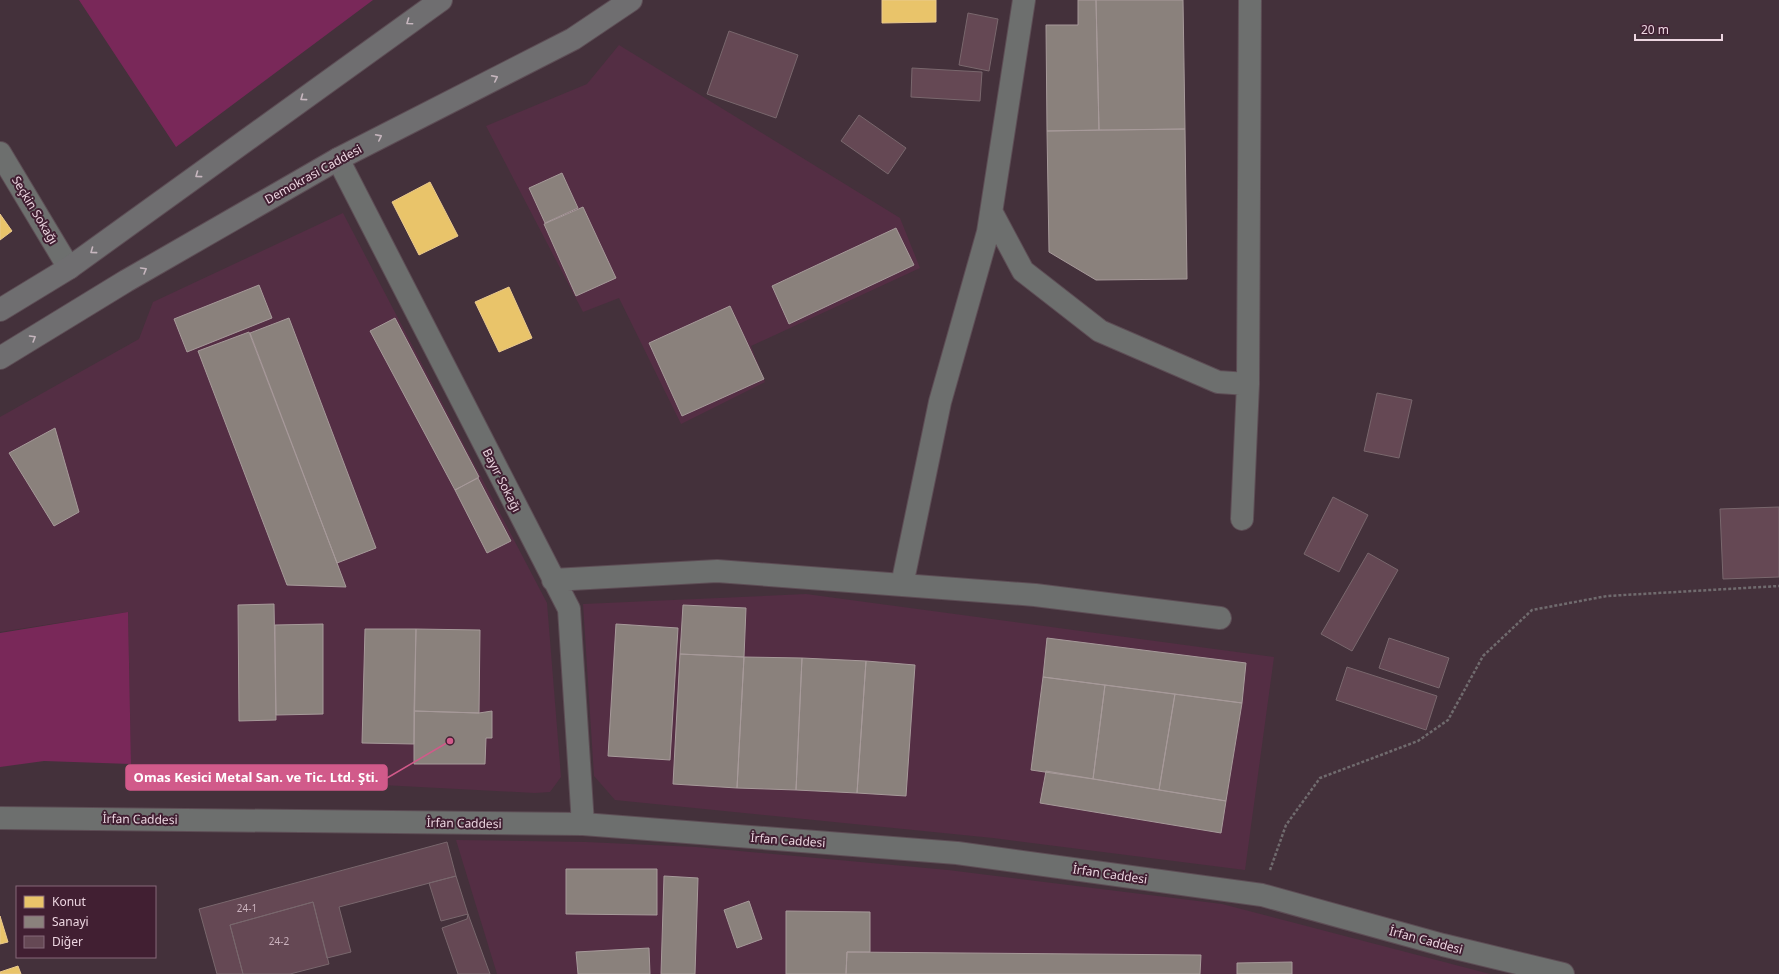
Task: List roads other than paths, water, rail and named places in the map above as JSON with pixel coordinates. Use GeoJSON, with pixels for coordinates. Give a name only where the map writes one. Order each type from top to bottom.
{"type":"FeatureCollection","features":[{"type":"Feature","properties":{"kind":"main road"},"geometry":{"type":"LineString","coordinates":[[0,310],[70,268],[441,0]]}},
{"type":"Feature","properties":{"kind":"main road"},"geometry":{"type":"LineString","coordinates":[[573,39],[621,0]]}},
{"type":"Feature","properties":{"kind":"main road","name":"Demokrasi Caddesi"},"geometry":{"type":"LineString","coordinates":[[0,358],[126,281],[338,159],[573,39],[631,0]]}},
{"type":"Feature","properties":{"kind":"street"},"geometry":{"type":"LineString","coordinates":[[902,585],[940,402],[988,232],[1024,0]]}},
{"type":"Feature","properties":{"kind":"street"},"geometry":{"type":"LineString","coordinates":[[1242,519],[1248,384],[1250,0]]}},
{"type":"Feature","properties":{"kind":"street","name":"Seçkin Sokağı"},"geometry":{"type":"LineString","coordinates":[[0,153],[70,268]]}},
{"type":"Feature","properties":{"kind":"street","name":"Bayır Sokağı"},"geometry":{"type":"LineString","coordinates":[[338,159],[569,609],[583,824]]}},
{"type":"Feature","properties":{"kind":"street"},"geometry":{"type":"LineString","coordinates":[[992,212],[1023,271],[1100,331],[1218,382],[1248,384]]}},
{"type":"Feature","properties":{"kind":"street"},"geometry":{"type":"LineString","coordinates":[[554,580],[718,571],[1035,595],[1220,618]]}},
{"type":"Feature","properties":{"kind":"street","name":"İrfan Caddesi"},"geometry":{"type":"LineString","coordinates":[[0,818],[583,824],[957,853],[1262,895],[1443,945],[1562,974]]}},
{"type":"Feature","properties":{"kind":"place","name":"Omas Kesici Metal San. ve Tic. Ltd. Şti."},"geometry":{"type":"Point","coordinates":[450,741]}}]}
